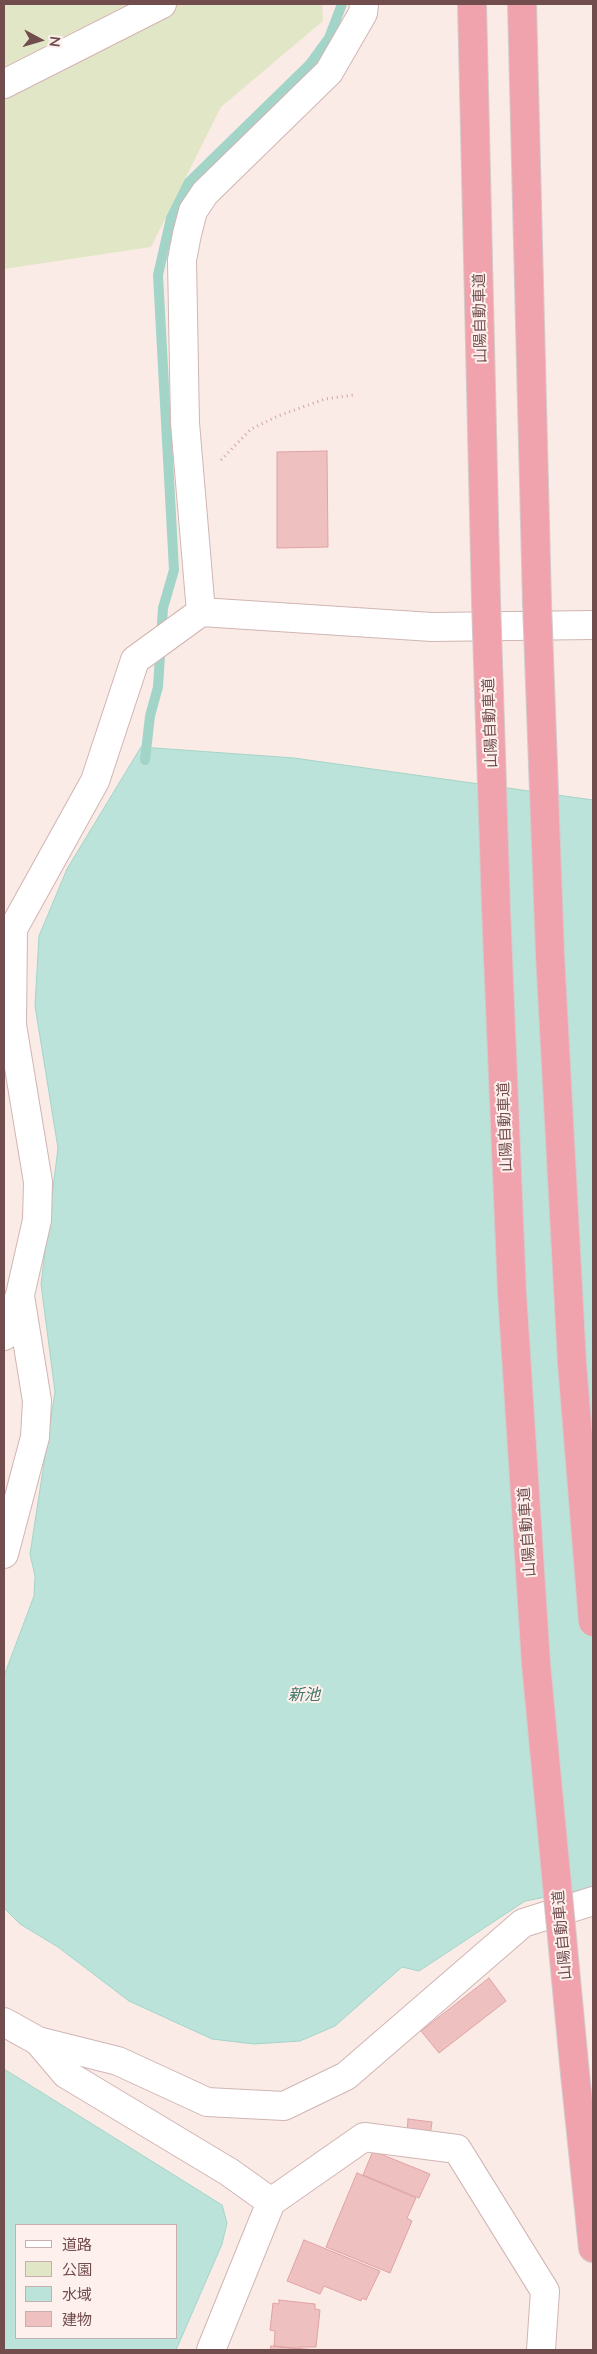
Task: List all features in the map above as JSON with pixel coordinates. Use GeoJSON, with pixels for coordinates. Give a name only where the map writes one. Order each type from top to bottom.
{"type":"FeatureCollection","features":[{"type":"Feature","properties":{"kind":"highway","name":"山陽自動車道"},"geometry":{"type":"LineString","coordinates":[[472,4],[486,601],[512,1293],[536,1664],[593,2248]]}},
{"type":"Feature","properties":{"kind":"highway"},"geometry":{"type":"LineString","coordinates":[[522,4],[537,603],[550,954],[572,1363],[593,1622]]}},
{"type":"Feature","properties":{"kind":"street"},"geometry":{"type":"LineString","coordinates":[[4,84],[162,4]]}},
{"type":"Feature","properties":{"kind":"street"},"geometry":{"type":"LineString","coordinates":[[201,612],[185,423],[182,260],[193,211],[205,193],[329,72],[363,13],[364,4]]}},
{"type":"Feature","properties":{"kind":"street"},"geometry":{"type":"LineString","coordinates":[[4,1336],[20,1295],[37,1220],[38,1182],[12,1025],[8,930],[95,781],[135,660],[201,612],[432,627],[593,626]]}},
{"type":"Feature","properties":{"kind":"street"},"geometry":{"type":"LineString","coordinates":[[4,1554],[35,1437],[37,1401],[20,1295]]}},
{"type":"Feature","properties":{"kind":"street"},"geometry":{"type":"LineString","coordinates":[[4,2022],[38,2041],[118,2061],[207,2102],[284,2106],[346,2076],[523,1923],[593,1901]]}},
{"type":"Feature","properties":{"kind":"street"},"geometry":{"type":"LineString","coordinates":[[38,2041],[66,2074],[229,2172],[272,2202]]}},
{"type":"Feature","properties":{"kind":"street"},"geometry":{"type":"LineString","coordinates":[[211,2350],[272,2202],[364,2137],[457,2149],[545,2291],[541,2350]]}},
{"type":"Feature","properties":{"kind":"path"},"geometry":{"type":"LineString","coordinates":[[190,482],[207,475],[251,430],[278,416],[325,399],[353,395]]}},
{"type":"Feature","properties":{"kind":"green space"},"geometry":{"type":"Polygon","coordinates":[[[4,4],[322,4],[323,21],[221,107],[151,247],[4,269],[4,4]]]}},
{"type":"Feature","properties":{"kind":"water","name":"新池"},"geometry":{"type":"Polygon","coordinates":[[[141,747],[294,758],[593,800],[593,1888],[525,1901],[419,1971],[402,1967],[335,2026],[300,2041],[254,2044],[212,2039],[129,2001],[58,1947],[20,1924],[4,1908],[4,1676],[34,1596],[35,1576],[30,1554],[55,1392],[41,1284],[58,1148],[35,1006],[39,936],[67,869],[141,747]]]}},
{"type":"Feature","properties":{"kind":"water"},"geometry":{"type":"Polygon","coordinates":[[[4,2069],[222,2205],[227,2223],[222,2244],[176,2350],[4,2350],[4,2069]]]}},
{"type":"Feature","properties":{"kind":"building"},"geometry":{"type":"Polygon","coordinates":[[[327,451],[328,547],[277,548],[277,452],[327,451]]]}},
{"type":"Feature","properties":{"kind":"building"},"geometry":{"type":"Polygon","coordinates":[[[489,1978],[506,2001],[439,2053],[421,2031],[489,1978]]]}},
{"type":"Feature","properties":{"kind":"building"},"geometry":{"type":"Polygon","coordinates":[[[408,2119],[432,2122],[430,2136],[407,2133],[408,2119]]]}},
{"type":"Feature","properties":{"kind":"building"},"geometry":{"type":"Polygon","coordinates":[[[373,2151],[430,2174],[419,2198],[363,2175],[373,2151]]]}},
{"type":"Feature","properties":{"kind":"building"},"geometry":{"type":"Polygon","coordinates":[[[357,2173],[416,2198],[407,2218],[412,2221],[390,2273],[326,2247],[357,2173]]]}},
{"type":"Feature","properties":{"kind":"building"},"geometry":{"type":"Polygon","coordinates":[[[304,2240],[380,2271],[366,2300],[362,2298],[361,2301],[324,2286],[320,2294],[287,2281],[304,2240]]]}},
{"type":"Feature","properties":{"kind":"building"},"geometry":{"type":"Polygon","coordinates":[[[279,2300],[315,2304],[315,2309],[320,2310],[316,2347],[299,2347],[299,2349],[274,2346],[275,2331],[270,2330],[273,2303],[279,2304],[279,2300]]]}},
{"type":"Feature","properties":{"kind":"building"},"geometry":{"type":"Polygon","coordinates":[[[271,2346],[317,2350],[270,2350],[271,2346]]]}},
{"type":"Feature","properties":{"kind":"waterway"},"geometry":{"type":"LineString","coordinates":[[145,760],[150,716],[158,687],[163,608],[174,570],[158,275],[171,218],[189,182],[310,64],[329,38],[342,4]]}}]}
